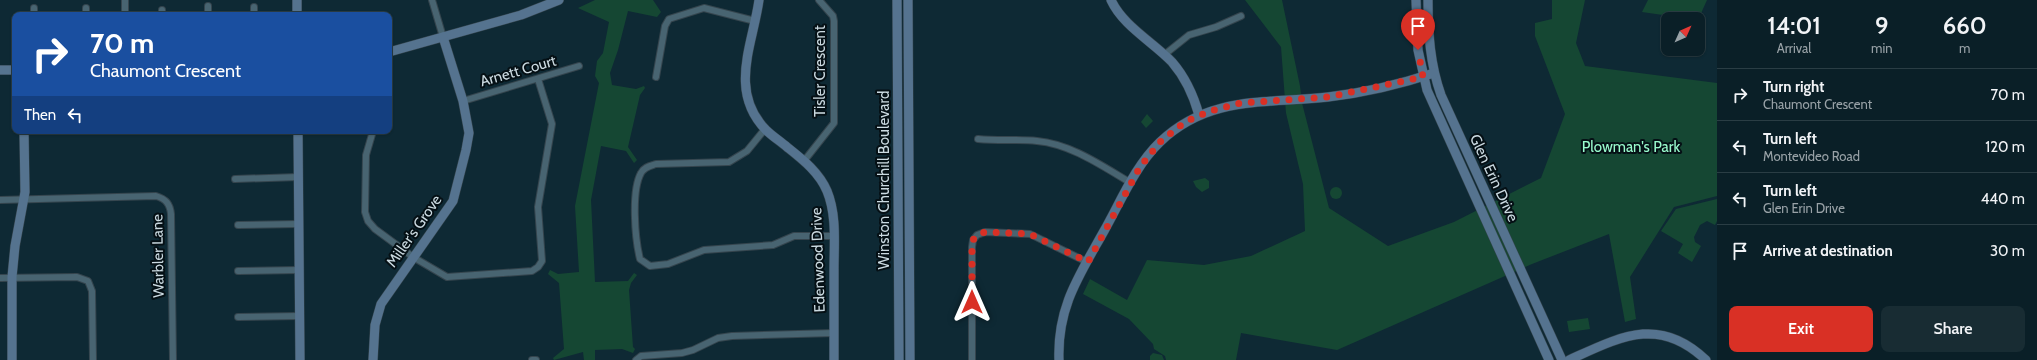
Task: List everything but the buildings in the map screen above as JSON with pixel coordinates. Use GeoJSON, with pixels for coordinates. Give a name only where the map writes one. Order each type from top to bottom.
{"type":"FeatureCollection","features":[{"type":"Feature","properties":{"kind":"street"},"geometry":{"type":"LineString","coordinates":[[125,0],[125,12]]}},
{"type":"Feature","properties":{"kind":"street"},"geometry":{"type":"LineString","coordinates":[[297,0],[297,12]]}},
{"type":"Feature","properties":{"kind":"street","name":"Miller's Grove"},"geometry":{"type":"LineString","coordinates":[[373,360],[374,325],[381,304],[453,201],[457,190],[469,133],[463,101],[432,0]]}},
{"type":"Feature","properties":{"kind":"street"},"geometry":{"type":"LineString","coordinates":[[392,51],[521,15],[559,0]]}},
{"type":"Feature","properties":{"kind":"street","name":"Edenwood Drive"},"geometry":{"type":"LineString","coordinates":[[759,0],[746,56],[745,81],[750,104],[754,114],[765,129],[804,161],[814,172],[826,190],[832,207],[834,236],[834,360]]}},
{"type":"Feature","properties":{"kind":"street","name":"Tisler Crescent"},"geometry":{"type":"LineString","coordinates":[[804,161],[834,123],[834,21],[833,16],[819,0]]}},
{"type":"Feature","properties":{"kind":"street","name":"Winston Churchill Boulevard"},"geometry":{"type":"LineString","coordinates":[[897,0],[899,360]]}},
{"type":"Feature","properties":{"kind":"street","name":"Winston Churchill Boulevard"},"geometry":{"type":"LineString","coordinates":[[908,0],[910,360]]}},
{"type":"Feature","properties":{"kind":"street"},"geometry":{"type":"LineString","coordinates":[[1111,0],[1121,14],[1172,63],[1182,76],[1195,100],[1199,115]]}},
{"type":"Feature","properties":{"kind":"street","name":"Glen Erin Drive"},"geometry":{"type":"LineString","coordinates":[[1416,0],[1418,45],[1423,77],[1434,109],[1549,360]]}},
{"type":"Feature","properties":{"kind":"street","name":"Glen Erin Drive"},"geometry":{"type":"LineString","coordinates":[[1428,0],[1428,31],[1434,73],[1450,117],[1562,360]]}},
{"type":"Feature","properties":{"kind":"street"},"geometry":{"type":"LineString","coordinates":[[208,6],[208,12]]}},
{"type":"Feature","properties":{"kind":"street"},"geometry":{"type":"LineString","coordinates":[[254,7],[254,12]]}},
{"type":"Feature","properties":{"kind":"street"},"geometry":{"type":"LineString","coordinates":[[656,77],[665,26],[669,19],[704,8],[755,22]]}},
{"type":"Feature","properties":{"kind":"street"},"geometry":{"type":"LineString","coordinates":[[1164,55],[1189,35],[1216,27],[1241,16]]}},
{"type":"Feature","properties":{"kind":"street","name":"Arnett Court"},"geometry":{"type":"LineString","coordinates":[[463,101],[579,66]]}},
{"type":"Feature","properties":{"kind":"street"},"geometry":{"type":"LineString","coordinates":[[0,70],[12,70]]}},
{"type":"Feature","properties":{"kind":"street"},"geometry":{"type":"LineString","coordinates":[[1059,360],[1058,337],[1061,319],[1074,285],[1140,167],[1160,142],[1185,122],[1199,115],[1241,103],[1328,97],[1423,77],[1434,73]]}},
{"type":"Feature","properties":{"kind":"street"},"geometry":{"type":"LineString","coordinates":[[372,134],[366,156],[365,212],[368,221],[375,229],[413,257],[447,277],[532,271],[538,267],[542,261],[538,198],[552,124],[538,79]]}},
{"type":"Feature","properties":{"kind":"street"},"geometry":{"type":"LineString","coordinates":[[765,129],[747,151],[729,162],[656,164],[646,167],[640,174],[634,208],[640,259],[650,266],[668,264],[704,250],[773,245],[794,236],[834,236]]}},
{"type":"Feature","properties":{"kind":"street"},"geometry":{"type":"LineString","coordinates":[[12,360],[12,277],[15,246],[24,200],[24,134]]}},
{"type":"Feature","properties":{"kind":"street"},"geometry":{"type":"LineString","coordinates":[[298,134],[300,360]]}},
{"type":"Feature","properties":{"kind":"street"},"geometry":{"type":"LineString","coordinates":[[978,138],[1036,141],[1066,148],[1084,156],[1131,183]]}},
{"type":"Feature","properties":{"kind":"street"},"geometry":{"type":"LineString","coordinates":[[235,179],[298,177]]}},
{"type":"Feature","properties":{"kind":"street","name":"Warbler Lane"},"geometry":{"type":"LineString","coordinates":[[0,200],[156,196],[164,199],[170,207],[171,214],[173,360]]}},
{"type":"Feature","properties":{"kind":"street"},"geometry":{"type":"LineString","coordinates":[[238,225],[298,224]]}},
{"type":"Feature","properties":{"kind":"street"},"geometry":{"type":"LineString","coordinates":[[972,360],[972,247],[973,240],[977,235],[985,232],[1030,234],[1088,262]]}},
{"type":"Feature","properties":{"kind":"street"},"geometry":{"type":"LineString","coordinates":[[238,271],[299,270]]}},
{"type":"Feature","properties":{"kind":"street"},"geometry":{"type":"LineString","coordinates":[[0,278],[77,277],[88,281],[92,291],[93,360]]}},
{"type":"Feature","properties":{"kind":"street"},"geometry":{"type":"LineString","coordinates":[[238,317],[299,316]]}},
{"type":"Feature","properties":{"kind":"street"},"geometry":{"type":"LineString","coordinates":[[636,360],[641,356],[693,350],[718,338],[745,335],[834,333]]}},
{"type":"Feature","properties":{"kind":"street"},"geometry":{"type":"LineString","coordinates":[[1569,360],[1612,340],[1627,335],[1648,334],[1668,337],[1686,344],[1706,360]]}},
{"type":"Feature","properties":{"kind":"green space"},"geometry":{"type":"Polygon","coordinates":[[[595,0],[653,0],[661,12],[657,17],[628,11],[618,50],[610,73],[612,85],[636,89],[644,86],[645,88],[640,95],[628,147],[637,160],[634,163],[626,151],[601,146],[591,200],[595,282],[628,281],[634,273],[637,275],[631,283],[629,290],[633,347],[635,349],[633,353],[622,349],[595,350],[595,360],[584,360],[583,352],[554,360],[553,358],[564,349],[559,283],[548,274],[550,270],[558,274],[579,272],[575,206],[599,83],[595,76],[597,61],[603,53],[609,22],[578,8],[595,0]]]}},
{"type":"Feature","properties":{"kind":"green space","name":"Plowman's Park"},"geometry":{"type":"Polygon","coordinates":[[[1245,0],[1282,0],[1300,86],[1302,103],[1329,208],[1388,246],[1454,222],[1541,178],[1565,114],[1535,36],[1535,23],[1552,19],[1552,0],[1585,0],[1576,43],[1585,66],[1717,83],[1717,196],[1674,207],[1630,277],[1636,319],[1625,322],[1609,234],[1532,264],[1337,350],[1241,333],[1236,360],[1166,360],[1165,356],[1154,349],[1153,344],[1129,319],[1083,294],[1090,279],[1127,300],[1147,260],[1204,265],[1251,256],[1305,231],[1303,184],[1286,113],[1281,47],[1245,0]]]}},
{"type":"Feature","properties":{"kind":"green space"},"geometry":{"type":"Polygon","coordinates":[[[1648,0],[1707,0],[1702,12],[1661,12],[1661,15],[1642,12],[1648,0]]]}},
{"type":"Feature","properties":{"kind":"green space"},"geometry":{"type":"Polygon","coordinates":[[[1147,114],[1153,121],[1146,128],[1141,122],[1147,114]]]}},
{"type":"Feature","properties":{"kind":"green space"},"geometry":{"type":"Polygon","coordinates":[[[1205,178],[1209,181],[1209,188],[1202,192],[1196,187],[1193,181],[1205,178]]]}},
{"type":"Feature","properties":{"kind":"green space"},"geometry":{"type":"Polygon","coordinates":[[[1338,187],[1341,188],[1341,198],[1334,199],[1331,198],[1330,191],[1331,188],[1338,187]]]}},
{"type":"Feature","properties":{"kind":"green space"},"geometry":{"type":"Polygon","coordinates":[[[1717,199],[1717,221],[1715,225],[1707,221],[1700,225],[1694,237],[1695,242],[1701,246],[1692,262],[1678,253],[1683,244],[1661,231],[1676,209],[1717,199]]]}},
{"type":"Feature","properties":{"kind":"green space"},"geometry":{"type":"Polygon","coordinates":[[[1588,318],[1590,329],[1569,332],[1567,321],[1588,318]]]}},
{"type":"Feature","properties":{"kind":"green space"},"geometry":{"type":"Polygon","coordinates":[[[1153,353],[1162,355],[1164,360],[1150,360],[1150,356],[1153,353]]]}},
{"type":"Feature","properties":{"kind":"route"},"geometry":{"type":"LineString","coordinates":[[972,302],[972,247],[973,240],[977,235],[985,232],[1030,234],[1040,237],[1088,262],[1140,167],[1160,142],[1185,122],[1210,111],[1241,103],[1328,97],[1423,77],[1418,50]]}}]}
